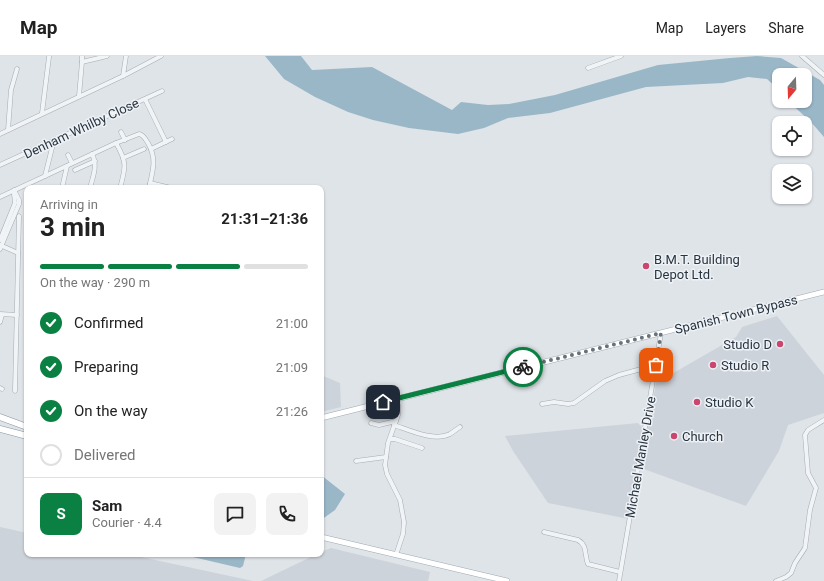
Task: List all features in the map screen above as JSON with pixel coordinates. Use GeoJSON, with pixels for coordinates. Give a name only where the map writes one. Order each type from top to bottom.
{"type":"FeatureCollection","features":[{"type":"Feature","properties":{"kind":"highway"},"geometry":{"type":"LineString","coordinates":[[0,417],[24,426]]}},
{"type":"Feature","properties":{"kind":"highway"},"geometry":{"type":"LineString","coordinates":[[0,429],[24,435]]}},
{"type":"Feature","properties":{"kind":"main road","name":"Spanish Town Bypass"},"geometry":{"type":"LineString","coordinates":[[324,417],[824,292]]}},
{"type":"Feature","properties":{"kind":"main road"},"geometry":{"type":"LineString","coordinates":[[324,538],[507,581]]}},
{"type":"Feature","properties":{"kind":"street"},"geometry":{"type":"LineString","coordinates":[[79,96],[82,56]]}},
{"type":"Feature","properties":{"kind":"street"},"geometry":{"type":"LineString","coordinates":[[82,62],[108,56]]}},
{"type":"Feature","properties":{"kind":"street"},"geometry":{"type":"LineString","coordinates":[[123,76],[126,56]]}},
{"type":"Feature","properties":{"kind":"street"},"geometry":{"type":"LineString","coordinates":[[0,134],[123,76],[161,56]]}},
{"type":"Feature","properties":{"kind":"street"},"geometry":{"type":"LineString","coordinates":[[588,68],[620,56]]}},
{"type":"Feature","properties":{"kind":"street"},"geometry":{"type":"LineString","coordinates":[[802,56],[824,75]]}},
{"type":"Feature","properties":{"kind":"street"},"geometry":{"type":"LineString","coordinates":[[42,113],[49,57]]}},
{"type":"Feature","properties":{"kind":"street"},"geometry":{"type":"LineString","coordinates":[[8,130],[11,90],[17,69]]}},
{"type":"Feature","properties":{"kind":"street","name":"Denham Whilby Close"},"geometry":{"type":"LineString","coordinates":[[0,165],[162,91]]}},
{"type":"Feature","properties":{"kind":"street"},"geometry":{"type":"LineString","coordinates":[[145,99],[166,142]]}},
{"type":"Feature","properties":{"kind":"street"},"geometry":{"type":"LineString","coordinates":[[121,132],[125,140]]}},
{"type":"Feature","properties":{"kind":"street"},"geometry":{"type":"LineString","coordinates":[[26,185],[116,143],[141,134],[146,139],[153,152],[154,164],[150,183],[158,185]]}},
{"type":"Feature","properties":{"kind":"street"},"geometry":{"type":"LineString","coordinates":[[151,149],[172,139]]}},
{"type":"Feature","properties":{"kind":"street"},"geometry":{"type":"LineString","coordinates":[[45,176],[54,140]]}},
{"type":"Feature","properties":{"kind":"street"},"geometry":{"type":"LineString","coordinates":[[116,143],[123,158],[125,169],[121,185]]}},
{"type":"Feature","properties":{"kind":"street"},"geometry":{"type":"LineString","coordinates":[[123,158],[144,149]]}},
{"type":"Feature","properties":{"kind":"street"},"geometry":{"type":"LineString","coordinates":[[91,185],[96,168],[92,154]]}},
{"type":"Feature","properties":{"kind":"street"},"geometry":{"type":"LineString","coordinates":[[68,155],[72,164]]}},
{"type":"Feature","properties":{"kind":"street"},"geometry":{"type":"LineString","coordinates":[[75,170],[95,161]]}},
{"type":"Feature","properties":{"kind":"street"},"geometry":{"type":"LineString","coordinates":[[63,185],[67,166]]}},
{"type":"Feature","properties":{"kind":"street"},"geometry":{"type":"LineString","coordinates":[[0,197],[24,186]]}},
{"type":"Feature","properties":{"kind":"street"},"geometry":{"type":"LineString","coordinates":[[0,240],[15,203],[16,198],[13,191]]}},
{"type":"Feature","properties":{"kind":"street"},"geometry":{"type":"LineString","coordinates":[[13,191],[19,200],[19,204],[0,247],[18,253]]}},
{"type":"Feature","properties":{"kind":"street"},"geometry":{"type":"LineString","coordinates":[[15,391],[19,216]]}},
{"type":"Feature","properties":{"kind":"street"},"geometry":{"type":"LineString","coordinates":[[0,322],[1,315],[17,315]]}},
{"type":"Feature","properties":{"kind":"street","name":"Michael Manley Drive"},"geometry":{"type":"LineString","coordinates":[[618,581],[661,333]]}},
{"type":"Feature","properties":{"kind":"street"},"geometry":{"type":"LineString","coordinates":[[542,404],[554,402],[568,404],[574,403],[605,381],[619,375],[656,365]]}},
{"type":"Feature","properties":{"kind":"street"},"geometry":{"type":"LineString","coordinates":[[396,555],[404,534],[404,522],[400,500],[387,474],[385,465],[388,443],[391,439],[391,433],[398,415],[398,405]]}},
{"type":"Feature","properties":{"kind":"street"},"geometry":{"type":"LineString","coordinates":[[776,581],[791,573],[795,563],[805,548],[810,510],[816,488],[808,473],[805,435],[808,430],[824,420]]}},
{"type":"Feature","properties":{"kind":"street"},"geometry":{"type":"LineString","coordinates":[[371,423],[379,426],[396,421]]}},
{"type":"Feature","properties":{"kind":"street"},"geometry":{"type":"LineString","coordinates":[[394,426],[422,435],[441,436],[449,434],[460,427]]}},
{"type":"Feature","properties":{"kind":"street"},"geometry":{"type":"LineString","coordinates":[[391,439],[422,448]]}},
{"type":"Feature","properties":{"kind":"street"},"geometry":{"type":"LineString","coordinates":[[356,460],[386,457]]}},
{"type":"Feature","properties":{"kind":"street"},"geometry":{"type":"LineString","coordinates":[[544,532],[578,540],[585,548],[588,564],[620,572]]}},
{"type":"Feature","properties":{"kind":"shaded area"},"geometry":{"type":"Polygon","coordinates":[[[777,316],[824,375],[824,413],[788,425],[779,451],[746,506],[641,468],[656,383],[736,337],[742,327],[777,316]]]}},
{"type":"Feature","properties":{"kind":"shaded area"},"geometry":{"type":"Polygon","coordinates":[[[324,376],[340,383],[341,407],[324,411],[324,376]]]}},
{"type":"Feature","properties":{"kind":"shaded area"},"geometry":{"type":"Polygon","coordinates":[[[638,423],[644,430],[629,519],[548,503],[513,451],[505,436],[638,423]]]}},
{"type":"Feature","properties":{"kind":"shaded area"},"geometry":{"type":"Polygon","coordinates":[[[0,527],[24,532],[24,557],[141,557],[253,581],[0,581],[0,527]]]}},
{"type":"Feature","properties":{"kind":"shaded area"},"geometry":{"type":"Polygon","coordinates":[[[331,548],[430,572],[428,581],[261,581],[311,557],[324,557],[324,551],[331,548]]]}},
{"type":"Feature","properties":{"kind":"water"},"geometry":{"type":"Polygon","coordinates":[[[265,56],[301,56],[312,70],[372,67],[452,110],[461,102],[488,105],[509,104],[555,95],[658,65],[757,56],[781,58],[799,68],[772,68],[772,84],[767,79],[748,77],[723,83],[646,87],[550,113],[508,118],[484,128],[458,134],[409,128],[373,120],[348,112],[315,97],[284,79],[265,56]]]}},
{"type":"Feature","properties":{"kind":"water"},"geometry":{"type":"Polygon","coordinates":[[[812,75],[820,80],[824,85],[824,137],[812,123],[812,116],[804,116],[796,108],[812,108],[812,75]]]}},
{"type":"Feature","properties":{"kind":"water"},"geometry":{"type":"Polygon","coordinates":[[[324,477],[345,494],[335,510],[324,518],[324,477]]]}},
{"type":"Feature","properties":{"kind":"water"},"geometry":{"type":"Polygon","coordinates":[[[193,557],[245,557],[243,566],[240,568],[193,557]]]}},
{"type":"Feature","properties":{"kind":"way so far"},"geometry":{"type":"LineString","coordinates":[[523,367],[661,333],[656,365]]}},
{"type":"Feature","properties":{"kind":"place","name":"B.M.T. Building Depot Ltd."},"geometry":{"type":"Point","coordinates":[646,266]}},
{"type":"Feature","properties":{"kind":"place","name":"Studio D"},"geometry":{"type":"Point","coordinates":[780,344]}},
{"type":"Feature","properties":{"kind":"place","name":"Studio R"},"geometry":{"type":"Point","coordinates":[713,365]}},
{"type":"Feature","properties":{"kind":"place","name":"Studio K"},"geometry":{"type":"Point","coordinates":[697,402]}},
{"type":"Feature","properties":{"kind":"place","name":"Church"},"geometry":{"type":"Point","coordinates":[674,436]}},
{"type":"Feature","properties":{"kind":"route"},"geometry":{"type":"LineString","coordinates":[[383,402],[523,367]]}}]}
